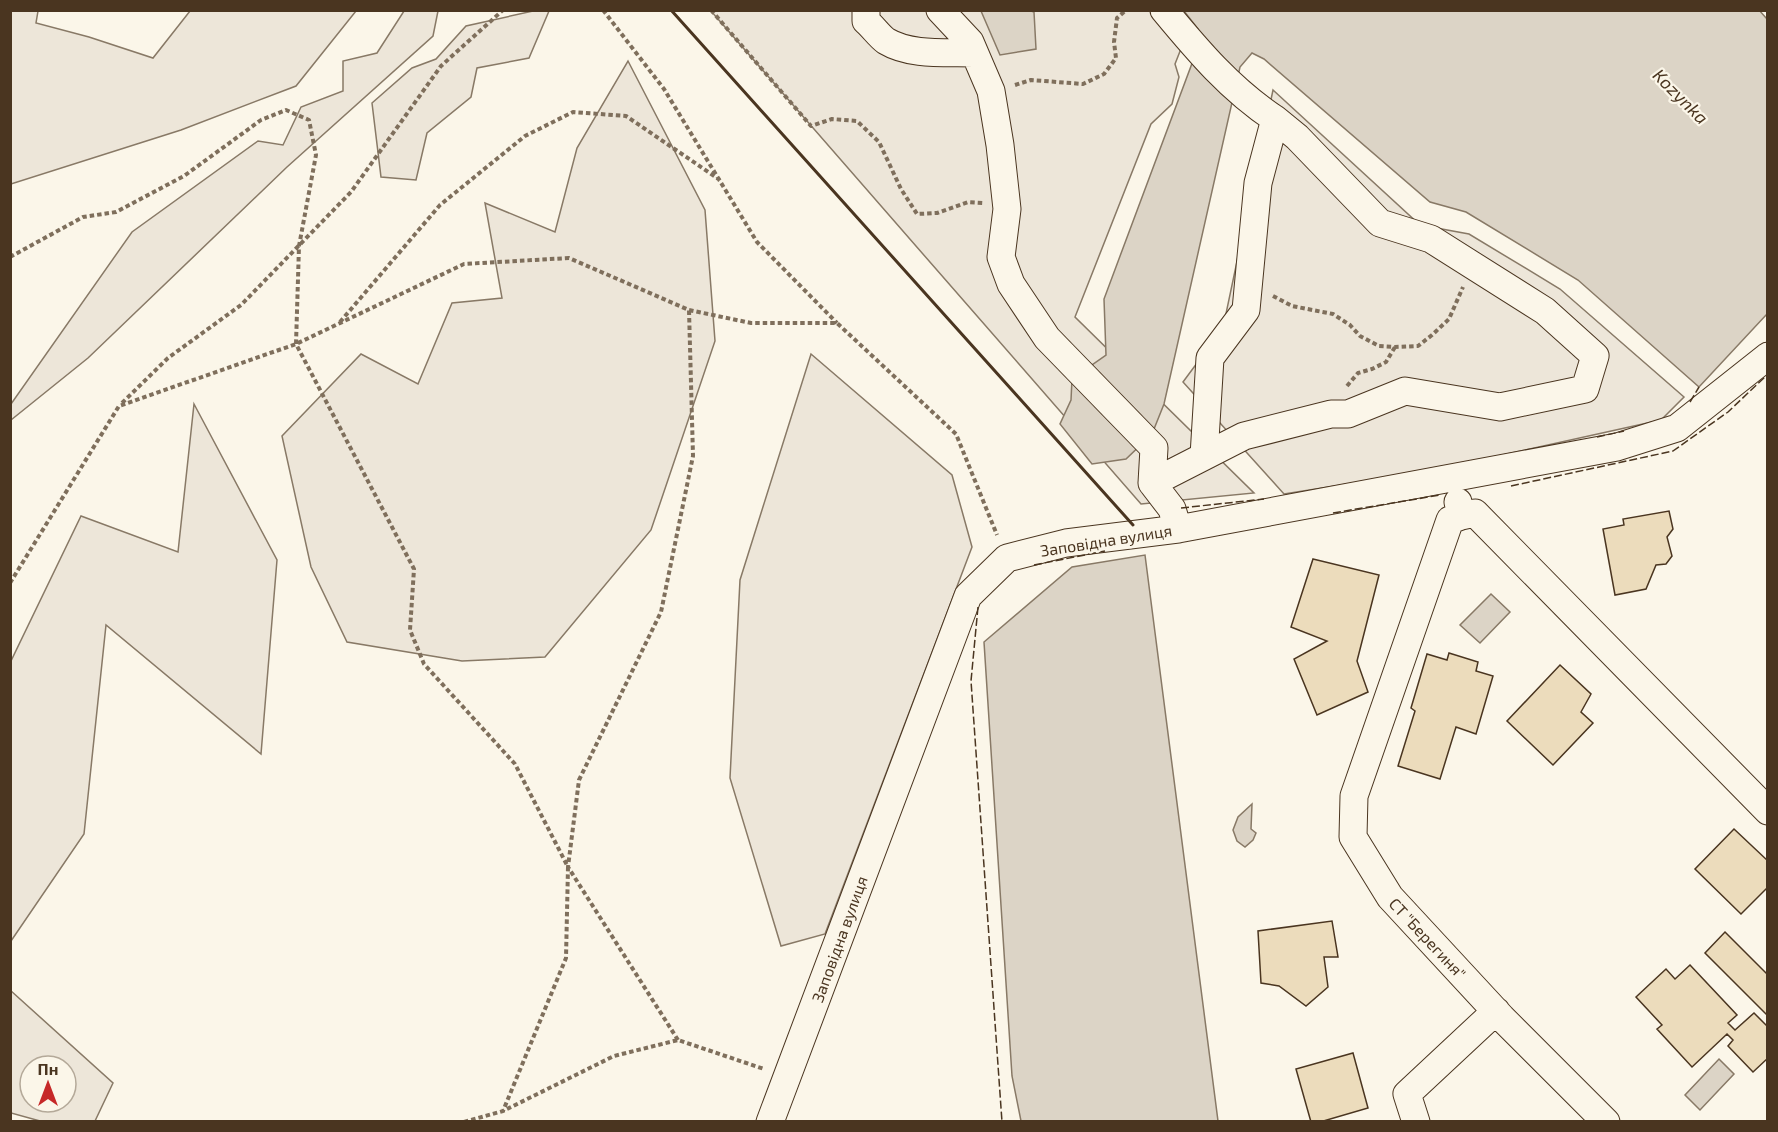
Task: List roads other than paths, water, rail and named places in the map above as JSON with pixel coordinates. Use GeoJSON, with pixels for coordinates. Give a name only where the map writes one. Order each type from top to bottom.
{"type":"FeatureCollection","features":[{"type":"Feature","properties":{"kind":"street"},"geometry":{"type":"LineString","coordinates":[[866,10],[866,21],[886,40],[909,50],[974,53]]}},
{"type":"Feature","properties":{"kind":"street"},"geometry":{"type":"LineString","coordinates":[[940,10],[970,42],[991,92],[1000,144],[1007,209],[1001,257],[1011,284],[1047,338],[1154,448],[1152,483],[1172,509],[1178,529]]}},
{"type":"Feature","properties":{"kind":"street"},"geometry":{"type":"LineString","coordinates":[[1152,483],[1244,436],[1331,414],[1348,414],[1405,391],[1500,407],[1585,388],[1595,356],[1545,311],[1431,239],[1380,223],[1297,137],[1265,113],[1209,63],[1164,10]]}},
{"type":"Feature","properties":{"kind":"street"},"geometry":{"type":"LineString","coordinates":[[1204,456],[1210,358],[1246,310],[1265,113]]}},
{"type":"Feature","properties":{"kind":"street","name":"Заповідна вулиця"},"geometry":{"type":"LineString","coordinates":[[770,1122],[968,596],[1007,558],[1066,543],[1178,529],[1617,447],[1677,428],[1767,357]]}},
{"type":"Feature","properties":{"kind":"street"},"geometry":{"type":"LineString","coordinates":[[1453,478],[1461,516],[1475,513],[1767,811]]}},
{"type":"Feature","properties":{"kind":"street","name":"СТ \"Берегиня\""},"geometry":{"type":"LineString","coordinates":[[1461,516],[1450,520],[1354,796],[1353,837],[1390,897],[1496,1011],[1606,1122]]}},
{"type":"Feature","properties":{"kind":"street"},"geometry":{"type":"LineString","coordinates":[[1416,1122],[1407,1094],[1496,1011]]}},
{"type":"Feature","properties":{"kind":"water"},"geometry":{"type":"Polygon","coordinates":[[[1028,10],[1034,12],[1036,49],[1000,55],[981,11],[1028,10]]]}},
{"type":"Feature","properties":{"kind":"water","name":"Kozynka"},"geometry":{"type":"Polygon","coordinates":[[[1759,10],[1767,19],[1767,314],[1699,387],[1578,280],[1466,212],[1430,202],[1264,59],[1252,53],[1240,67],[1164,404],[1152,434],[1126,459],[1092,464],[1060,424],[1071,400],[1072,379],[1106,355],[1104,299],[1197,50],[1198,29],[1184,11],[1759,10]]]}},
{"type":"Feature","properties":{"kind":"water"},"geometry":{"type":"Polygon","coordinates":[[[1145,555],[1218,1121],[1021,1121],[1012,1076],[984,642],[1072,567],[1145,555]]]}},
{"type":"Feature","properties":{"kind":"water"},"geometry":{"type":"Polygon","coordinates":[[[1491,594],[1510,612],[1480,643],[1460,625],[1491,594]]]}},
{"type":"Feature","properties":{"kind":"water"},"geometry":{"type":"Polygon","coordinates":[[[1252,804],[1251,829],[1256,833],[1253,840],[1245,847],[1237,841],[1233,830],[1238,817],[1252,804]]]}},
{"type":"Feature","properties":{"kind":"water"},"geometry":{"type":"Polygon","coordinates":[[[1719,1059],[1734,1074],[1700,1110],[1685,1095],[1719,1059]]]}}]}
